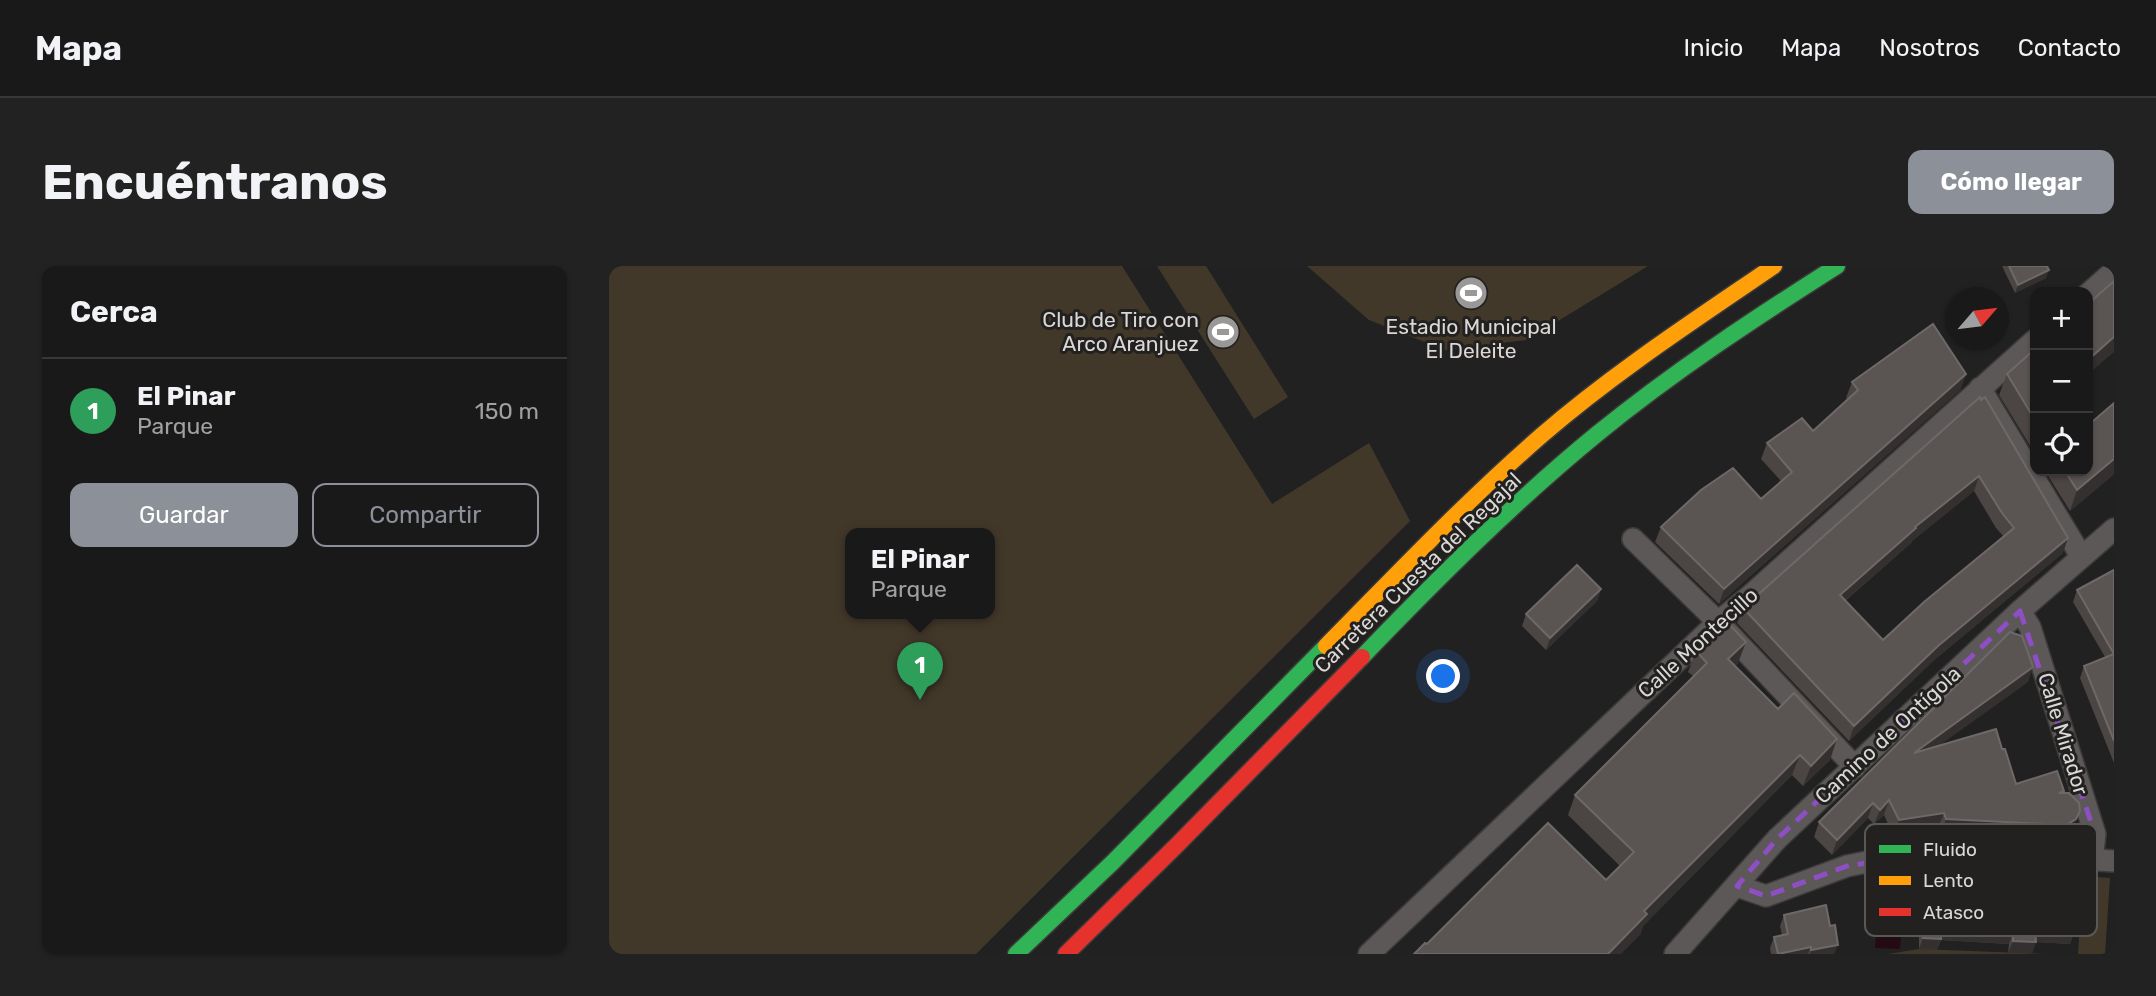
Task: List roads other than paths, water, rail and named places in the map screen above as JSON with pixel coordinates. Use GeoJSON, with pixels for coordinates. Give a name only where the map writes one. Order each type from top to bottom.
{"type":"FeatureCollection","features":[{"type":"Feature","properties":{"kind":"main road","name":"Carretera Cuesta del Regajal"},"geometry":{"type":"LineString","coordinates":[[1016,954],[1113,862],[1453,517],[1543,434],[1636,359],[1774,266]]}},
{"type":"Feature","properties":{"kind":"main road","name":"Carretera Cuesta del Regajal"},"geometry":{"type":"LineString","coordinates":[[1066,954],[1138,885],[1472,544],[1566,459],[1653,390],[1758,316],[1837,266]]}},
{"type":"Feature","properties":{"kind":"street"},"geometry":{"type":"LineString","coordinates":[[2093,290],[2114,271]]}},
{"type":"Feature","properties":{"kind":"street","name":"Calle Montecillo"},"geometry":{"type":"LineString","coordinates":[[1369,954],[1717,622],[1752,594],[2030,344]]}},
{"type":"Feature","properties":{"kind":"street"},"geometry":{"type":"LineString","coordinates":[[1980,388],[2081,556]]}},
{"type":"Feature","properties":{"kind":"street","name":"Camino de Ontígola"},"geometry":{"type":"LineString","coordinates":[[1675,954],[1777,839],[2020,611],[2114,529]]}},
{"type":"Feature","properties":{"kind":"street"},"geometry":{"type":"LineString","coordinates":[[1633,539],[1717,622],[1855,767]]}},
{"type":"Feature","properties":{"kind":"street","name":"Calle Mirador"},"geometry":{"type":"LineString","coordinates":[[2020,611],[2030,627],[2092,824]]}},
{"type":"Feature","properties":{"kind":"street"},"geometry":{"type":"LineString","coordinates":[[1737,886],[1766,896],[1847,866],[1865,862]]}},
{"type":"Feature","properties":{"kind":"place","name":"Estadio Municipal El Deleite"},"geometry":{"type":"Point","coordinates":[1471,293]}},
{"type":"Feature","properties":{"kind":"place","name":"Club de Tiro con Arco Aranjuez"},"geometry":{"type":"Point","coordinates":[1223,332]}},
{"type":"Feature","properties":{"kind":"place","name":"El Pinar"},"geometry":{"type":"Point","coordinates":[920,700]}}]}
